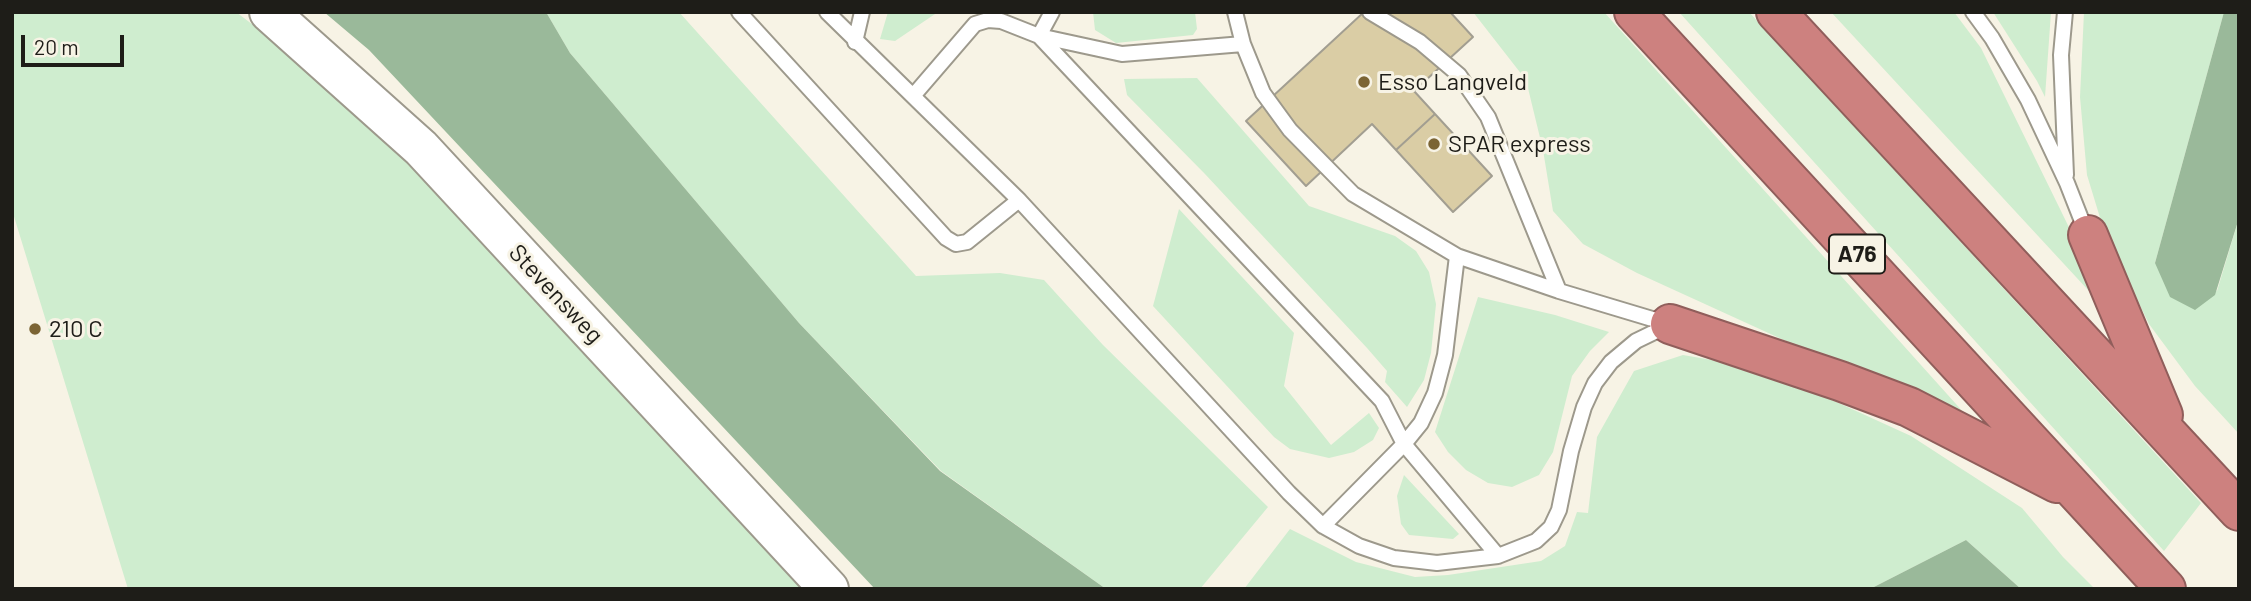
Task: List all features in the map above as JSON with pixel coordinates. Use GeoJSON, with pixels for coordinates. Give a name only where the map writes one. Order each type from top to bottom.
{"type":"FeatureCollection","features":[{"type":"Feature","properties":{"kind":"highway","name":"A76"},"geometry":{"type":"LineString","coordinates":[[1634,12],[2158,581]]}},
{"type":"Feature","properties":{"kind":"highway"},"geometry":{"type":"LineString","coordinates":[[1776,12],[2227,498]]}},
{"type":"Feature","properties":{"kind":"highway"},"geometry":{"type":"LineString","coordinates":[[2088,235],[2174,440]]}},
{"type":"Feature","properties":{"kind":"highway","name":"A76"},"geometry":{"type":"LineString","coordinates":[[1670,324],[1840,380],[1909,407],[2080,495]]}},
{"type":"Feature","properties":{"kind":"street","name":"Stevensweg"},"geometry":{"type":"LineString","coordinates":[[269,12],[421,148],[829,589]]}},
{"type":"Feature","properties":{"kind":"lane"},"geometry":{"type":"LineString","coordinates":[[739,12],[946,238],[956,244],[967,242],[1019,200]]}},
{"type":"Feature","properties":{"kind":"lane"},"geometry":{"type":"LineString","coordinates":[[827,12],[1019,200],[1289,493],[1323,526],[1359,546],[1394,558],[1437,563],[1498,556],[1536,541],[1551,527],[1559,510],[1571,451],[1584,407],[1595,383],[1611,362],[1636,341],[1670,324]]}},
{"type":"Feature","properties":{"kind":"lane"},"geometry":{"type":"LineString","coordinates":[[855,42],[862,12]]}},
{"type":"Feature","properties":{"kind":"lane"},"geometry":{"type":"LineString","coordinates":[[1039,36],[1052,12]]}},
{"type":"Feature","properties":{"kind":"lane","name":"A76"},"geometry":{"type":"LineString","coordinates":[[1235,12],[1242,44],[1262,93],[1290,130],[1353,194],[1457,256],[1559,291],[1670,324]]}},
{"type":"Feature","properties":{"kind":"lane"},"geometry":{"type":"LineString","coordinates":[[1370,12],[1420,42],[1459,75],[1488,117],[1559,291]]}},
{"type":"Feature","properties":{"kind":"lane"},"geometry":{"type":"LineString","coordinates":[[1973,12],[1992,38],[2028,100],[2088,235]]}},
{"type":"Feature","properties":{"kind":"lane"},"geometry":{"type":"LineString","coordinates":[[2065,12],[2061,55],[2067,183]]}},
{"type":"Feature","properties":{"kind":"lane"},"geometry":{"type":"LineString","coordinates":[[913,96],[975,24],[988,20],[1001,21],[1039,36],[1122,54],[1242,44]]}},
{"type":"Feature","properties":{"kind":"lane"},"geometry":{"type":"LineString","coordinates":[[1039,36],[1382,401],[1404,444],[1498,556]]}},
{"type":"Feature","properties":{"kind":"lane"},"geometry":{"type":"LineString","coordinates":[[1323,526],[1404,444],[1421,423],[1435,393],[1445,355],[1457,256]]}},
{"type":"Feature","properties":{"kind":"green space"},"geometry":{"type":"Polygon","coordinates":[[[12,12],[236,12],[314,71],[446,198],[538,304],[804,589],[128,589],[12,210],[12,12]]]}},
{"type":"Feature","properties":{"kind":"green space"},"geometry":{"type":"Polygon","coordinates":[[[324,12],[546,12],[570,53],[799,323],[940,471],[1106,589],[875,589],[369,50],[324,12]]]}},
{"type":"Feature","properties":{"kind":"green space"},"geometry":{"type":"Polygon","coordinates":[[[546,12],[679,12],[916,276],[1000,273],[1044,280],[1103,345],[1268,507],[1200,589],[1106,589],[941,471],[799,323],[570,53],[546,12]]]}},
{"type":"Feature","properties":{"kind":"green space"},"geometry":{"type":"Polygon","coordinates":[[[888,12],[938,12],[895,41],[880,39],[888,12]]]}},
{"type":"Feature","properties":{"kind":"green space"},"geometry":{"type":"Polygon","coordinates":[[[1093,12],[1195,12],[1197,29],[1193,35],[1116,43],[1095,30],[1093,12]]]}},
{"type":"Feature","properties":{"kind":"green space"},"geometry":{"type":"Polygon","coordinates":[[[1473,12],[1604,12],[1991,443],[1810,352],[1637,273],[1583,244],[1553,211],[1543,150],[1526,80],[1473,12]]]}},
{"type":"Feature","properties":{"kind":"green space"},"geometry":{"type":"Polygon","coordinates":[[[1679,12],[1749,12],[2201,503],[2164,551],[1679,12]]]}},
{"type":"Feature","properties":{"kind":"green space"},"geometry":{"type":"Polygon","coordinates":[[[1831,12],[1954,12],[1981,48],[2113,317],[1831,12]]]}},
{"type":"Feature","properties":{"kind":"green space"},"geometry":{"type":"Polygon","coordinates":[[[1993,12],[2051,12],[2045,97],[2037,81],[1993,12]]]}},
{"type":"Feature","properties":{"kind":"green space"},"geometry":{"type":"Polygon","coordinates":[[[2084,12],[2224,12],[2155,263],[2217,291],[2239,218],[2239,434],[2195,386],[2149,324],[2105,234],[2087,175],[2080,97],[2084,12]]]}},
{"type":"Feature","properties":{"kind":"green space"},"geometry":{"type":"Polygon","coordinates":[[[2224,12],[2239,12],[2239,218],[2215,295],[2195,310],[2170,297],[2155,263],[2224,12]]]}},
{"type":"Feature","properties":{"kind":"green space"},"geometry":{"type":"Polygon","coordinates":[[[1197,78],[1309,206],[1395,236],[1416,251],[1429,272],[1436,304],[1431,353],[1424,380],[1407,407],[1385,382],[1387,371],[1205,174],[1127,95],[1124,79],[1197,78]]]}},
{"type":"Feature","properties":{"kind":"green space"},"geometry":{"type":"Polygon","coordinates":[[[1179,209],[1294,333],[1284,386],[1331,445],[1369,413],[1379,428],[1373,440],[1354,452],[1329,458],[1290,449],[1274,437],[1153,306],[1179,209]]]}},
{"type":"Feature","properties":{"kind":"green space"},"geometry":{"type":"Polygon","coordinates":[[[1478,297],[1555,315],[1609,332],[1590,351],[1572,376],[1553,452],[1539,475],[1512,487],[1488,483],[1466,470],[1448,452],[1435,432],[1478,297]]]}},
{"type":"Feature","properties":{"kind":"green space"},"geometry":{"type":"Polygon","coordinates":[[[1683,355],[1735,364],[1740,358],[1911,436],[2022,508],[2063,557],[2095,589],[2021,589],[1966,540],[1870,589],[1244,589],[1290,529],[1356,562],[1415,577],[1448,575],[1541,561],[1565,546],[1577,512],[1588,513],[1597,437],[1634,371],[1683,355]]]}},
{"type":"Feature","properties":{"kind":"green space"},"geometry":{"type":"Polygon","coordinates":[[[1404,475],[1459,534],[1453,539],[1409,535],[1401,524],[1397,496],[1404,475]]]}},
{"type":"Feature","properties":{"kind":"green space"},"geometry":{"type":"Polygon","coordinates":[[[1966,540],[2021,589],[1870,589],[1966,540]]]}},
{"type":"Feature","properties":{"kind":"building"},"geometry":{"type":"Polygon","coordinates":[[[1364,12],[1450,12],[1473,37],[1414,91],[1435,114],[1396,150],[1372,124],[1306,186],[1246,121],[1364,12]]]}},
{"type":"Feature","properties":{"kind":"building"},"geometry":{"type":"Polygon","coordinates":[[[1435,114],[1492,176],[1453,212],[1396,150],[1435,114]]]}},
{"type":"Feature","properties":{"kind":"place","name":"Esso Langveld"},"geometry":{"type":"Point","coordinates":[1364,82]}},
{"type":"Feature","properties":{"kind":"place","name":"SPAR express"},"geometry":{"type":"Point","coordinates":[1434,144]}},
{"type":"Feature","properties":{"kind":"place","name":"210 C"},"geometry":{"type":"Point","coordinates":[35,329]}}]}
